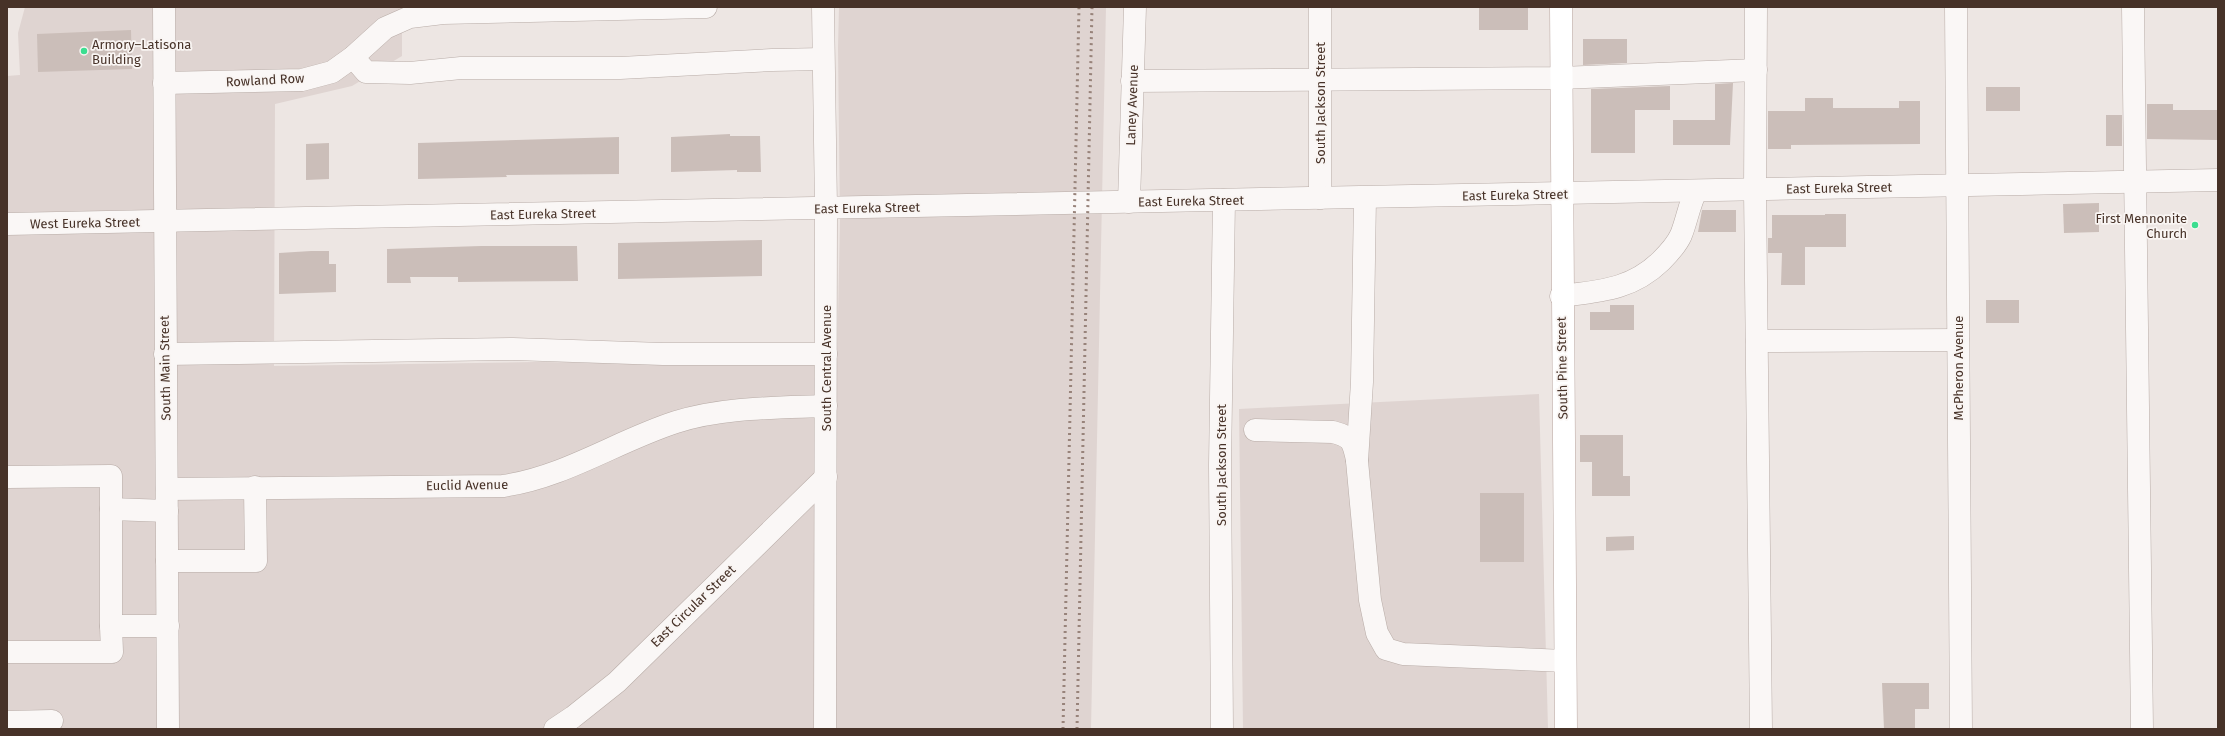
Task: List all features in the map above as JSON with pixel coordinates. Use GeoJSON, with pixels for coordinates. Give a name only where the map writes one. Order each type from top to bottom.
{"type":"FeatureCollection","features":[{"type":"Feature","properties":{"kind":"main road","name":"South Pine Street"},"geometry":{"type":"LineString","coordinates":[[1561,7],[1561,296],[1566,729]]}},
{"type":"Feature","properties":{"kind":"street","name":"South Main Street"},"geometry":{"type":"LineString","coordinates":[[164,7],[163,222],[167,489],[168,729]]}},
{"type":"Feature","properties":{"kind":"street","name":"Rowland Row"},"geometry":{"type":"LineString","coordinates":[[164,83],[302,80],[332,72],[353,57],[385,28],[410,17],[443,13],[608,8],[706,7]]}},
{"type":"Feature","properties":{"kind":"street","name":"South Central Avenue"},"geometry":{"type":"LineString","coordinates":[[822,7],[826,208],[825,729]]}},
{"type":"Feature","properties":{"kind":"street","name":"Laney Avenue"},"geometry":{"type":"LineString","coordinates":[[1129,202],[1134,7]]}},
{"type":"Feature","properties":{"kind":"street","name":"South Jackson Street"},"geometry":{"type":"LineString","coordinates":[[1320,7],[1320,198]]}},
{"type":"Feature","properties":{"kind":"street"},"geometry":{"type":"LineString","coordinates":[[1756,7],[1755,190],[1761,729]]}},
{"type":"Feature","properties":{"kind":"street","name":"McPheron Avenue"},"geometry":{"type":"LineString","coordinates":[[1956,7],[1961,729]]}},
{"type":"Feature","properties":{"kind":"street"},"geometry":{"type":"LineString","coordinates":[[2133,7],[2142,729]]}},
{"type":"Feature","properties":{"kind":"street"},"geometry":{"type":"LineString","coordinates":[[353,57],[366,72],[381,73],[461,68],[620,68],[772,60],[823,59]]}},
{"type":"Feature","properties":{"kind":"street"},"geometry":{"type":"LineString","coordinates":[[1132,81],[1561,78],[1756,70]]}},
{"type":"Feature","properties":{"kind":"street","name":"East Eureka Street"},"geometry":{"type":"LineString","coordinates":[[163,222],[2218,180]]}},
{"type":"Feature","properties":{"kind":"street"},"geometry":{"type":"LineString","coordinates":[[1561,296],[1619,287],[1636,281],[1651,271],[1667,255],[1681,236],[1690,203],[1696,191]]}},
{"type":"Feature","properties":{"kind":"street"},"geometry":{"type":"LineString","coordinates":[[1357,461],[1362,382],[1365,198]]}},
{"type":"Feature","properties":{"kind":"street","name":"South Jackson Street"},"geometry":{"type":"LineString","coordinates":[[1222,729],[1220,465],[1224,200]]}},
{"type":"Feature","properties":{"kind":"street","name":"West Eureka Street"},"geometry":{"type":"LineString","coordinates":[[7,224],[163,222]]}},
{"type":"Feature","properties":{"kind":"street"},"geometry":{"type":"LineString","coordinates":[[1757,341],[1958,340]]}},
{"type":"Feature","properties":{"kind":"street"},"geometry":{"type":"LineString","coordinates":[[165,354],[513,349],[686,355],[826,354]]}},
{"type":"Feature","properties":{"kind":"street","name":"Euclid Avenue"},"geometry":{"type":"LineString","coordinates":[[167,489],[502,486],[522,483],[550,475],[676,422],[741,410],[826,406]]}},
{"type":"Feature","properties":{"kind":"street"},"geometry":{"type":"LineString","coordinates":[[1255,430],[1333,432],[1345,435],[1354,443],[1370,600],[1377,633],[1386,649],[1403,654],[1565,661]]}},
{"type":"Feature","properties":{"kind":"street"},"geometry":{"type":"LineString","coordinates":[[7,477],[111,476],[112,652],[7,652]]}},
{"type":"Feature","properties":{"kind":"street","name":"East Circular Street"},"geometry":{"type":"LineString","coordinates":[[555,729],[573,717],[617,682],[826,477]]}},
{"type":"Feature","properties":{"kind":"street"},"geometry":{"type":"LineString","coordinates":[[167,561],[256,561],[256,488]]}},
{"type":"Feature","properties":{"kind":"street"},"geometry":{"type":"LineString","coordinates":[[111,509],[167,510]]}},
{"type":"Feature","properties":{"kind":"street"},"geometry":{"type":"LineString","coordinates":[[111,626],[168,626]]}},
{"type":"Feature","properties":{"kind":"street"},"geometry":{"type":"LineString","coordinates":[[7,722],[52,721]]}},
{"type":"Feature","properties":{"kind":"shaded area"},"geometry":{"type":"Polygon","coordinates":[[[25,7],[402,7],[402,56],[352,86],[275,104],[274,366],[535,362],[837,365],[840,221],[839,7],[1106,7],[1091,729],[7,729],[7,76],[20,75],[18,33],[25,7]]]}},
{"type":"Feature","properties":{"kind":"shaded area"},"geometry":{"type":"Polygon","coordinates":[[[1539,394],[1548,729],[1243,729],[1239,409],[1539,394]]]}},
{"type":"Feature","properties":{"kind":"building"},"geometry":{"type":"Polygon","coordinates":[[[1479,7],[1528,7],[1528,30],[1479,30],[1479,7]]]}},
{"type":"Feature","properties":{"kind":"building","name":"Armory–Latisona Building"},"geometry":{"type":"Polygon","coordinates":[[[131,30],[132,69],[38,72],[37,34],[131,30]]]}},
{"type":"Feature","properties":{"kind":"building"},"geometry":{"type":"Polygon","coordinates":[[[1583,39],[1627,39],[1627,63],[1583,65],[1583,39]]]}},
{"type":"Feature","properties":{"kind":"building"},"geometry":{"type":"Polygon","coordinates":[[[1733,83],[1730,145],[1673,145],[1673,120],[1715,120],[1715,84],[1733,83]]]}},
{"type":"Feature","properties":{"kind":"building"},"geometry":{"type":"Polygon","coordinates":[[[1670,86],[1670,110],[1635,110],[1635,153],[1591,153],[1591,89],[1670,86]]]}},
{"type":"Feature","properties":{"kind":"building"},"geometry":{"type":"Polygon","coordinates":[[[1986,87],[2020,87],[2020,111],[1986,111],[1986,87]]]}},
{"type":"Feature","properties":{"kind":"building"},"geometry":{"type":"Polygon","coordinates":[[[1805,98],[1833,98],[1833,108],[1899,108],[1899,101],[1920,101],[1920,144],[1791,145],[1791,149],[1768,149],[1768,111],[1805,111],[1805,98]]]}},
{"type":"Feature","properties":{"kind":"building"},"geometry":{"type":"Polygon","coordinates":[[[2147,104],[2173,104],[2173,110],[2218,110],[2218,140],[2147,139],[2147,104]]]}},
{"type":"Feature","properties":{"kind":"building"},"geometry":{"type":"Polygon","coordinates":[[[2106,115],[2122,115],[2122,146],[2106,146],[2106,115]]]}},
{"type":"Feature","properties":{"kind":"building"},"geometry":{"type":"Polygon","coordinates":[[[730,134],[730,136],[760,136],[761,172],[737,172],[737,170],[671,172],[671,137],[730,134]]]}},
{"type":"Feature","properties":{"kind":"building"},"geometry":{"type":"Polygon","coordinates":[[[619,137],[619,174],[506,175],[507,177],[418,179],[418,143],[619,137]]]}},
{"type":"Feature","properties":{"kind":"building"},"geometry":{"type":"Polygon","coordinates":[[[329,143],[329,179],[306,180],[306,144],[329,143]]]}},
{"type":"Feature","properties":{"kind":"building"},"geometry":{"type":"Polygon","coordinates":[[[2099,203],[2099,232],[2064,233],[2063,204],[2099,203]]]}},
{"type":"Feature","properties":{"kind":"building"},"geometry":{"type":"Polygon","coordinates":[[[1702,210],[1736,210],[1736,232],[1698,232],[1702,210]]]}},
{"type":"Feature","properties":{"kind":"building"},"geometry":{"type":"Polygon","coordinates":[[[1846,214],[1846,247],[1805,247],[1805,285],[1781,285],[1782,253],[1768,253],[1768,238],[1772,238],[1772,215],[1846,214]]]}},
{"type":"Feature","properties":{"kind":"building"},"geometry":{"type":"Polygon","coordinates":[[[762,240],[762,276],[618,279],[618,243],[762,240]]]}},
{"type":"Feature","properties":{"kind":"building"},"geometry":{"type":"Polygon","coordinates":[[[481,246],[577,246],[578,281],[458,282],[458,277],[410,277],[411,283],[387,283],[387,249],[481,246]]]}},
{"type":"Feature","properties":{"kind":"building"},"geometry":{"type":"Polygon","coordinates":[[[329,251],[329,264],[336,264],[336,292],[279,294],[279,253],[329,251]]]}},
{"type":"Feature","properties":{"kind":"building"},"geometry":{"type":"Polygon","coordinates":[[[1986,300],[2019,300],[2019,323],[1986,323],[1986,300]]]}},
{"type":"Feature","properties":{"kind":"building"},"geometry":{"type":"Polygon","coordinates":[[[1610,305],[1634,305],[1634,330],[1590,330],[1590,312],[1610,312],[1610,305]]]}},
{"type":"Feature","properties":{"kind":"building"},"geometry":{"type":"Polygon","coordinates":[[[1580,435],[1623,435],[1623,476],[1630,476],[1630,496],[1592,496],[1592,462],[1580,462],[1580,435]]]}},
{"type":"Feature","properties":{"kind":"building"},"geometry":{"type":"Polygon","coordinates":[[[1480,493],[1524,493],[1524,562],[1480,562],[1480,493]]]}},
{"type":"Feature","properties":{"kind":"building"},"geometry":{"type":"Polygon","coordinates":[[[1634,536],[1634,550],[1606,551],[1606,537],[1634,536]]]}},
{"type":"Feature","properties":{"kind":"building"},"geometry":{"type":"Polygon","coordinates":[[[1882,683],[1929,683],[1929,709],[1915,709],[1915,729],[1884,729],[1882,683]]]}},
{"type":"Feature","properties":{"kind":"railway"},"geometry":{"type":"LineString","coordinates":[[1063,729],[1079,7]]}},
{"type":"Feature","properties":{"kind":"railway"},"geometry":{"type":"LineString","coordinates":[[1077,729],[1092,7]]}},
{"type":"Feature","properties":{"kind":"place","name":"Armory–Latisona Building"},"geometry":{"type":"Point","coordinates":[84,51]}},
{"type":"Feature","properties":{"kind":"place","name":"First Mennonite Church"},"geometry":{"type":"Point","coordinates":[2195,225]}}]}
